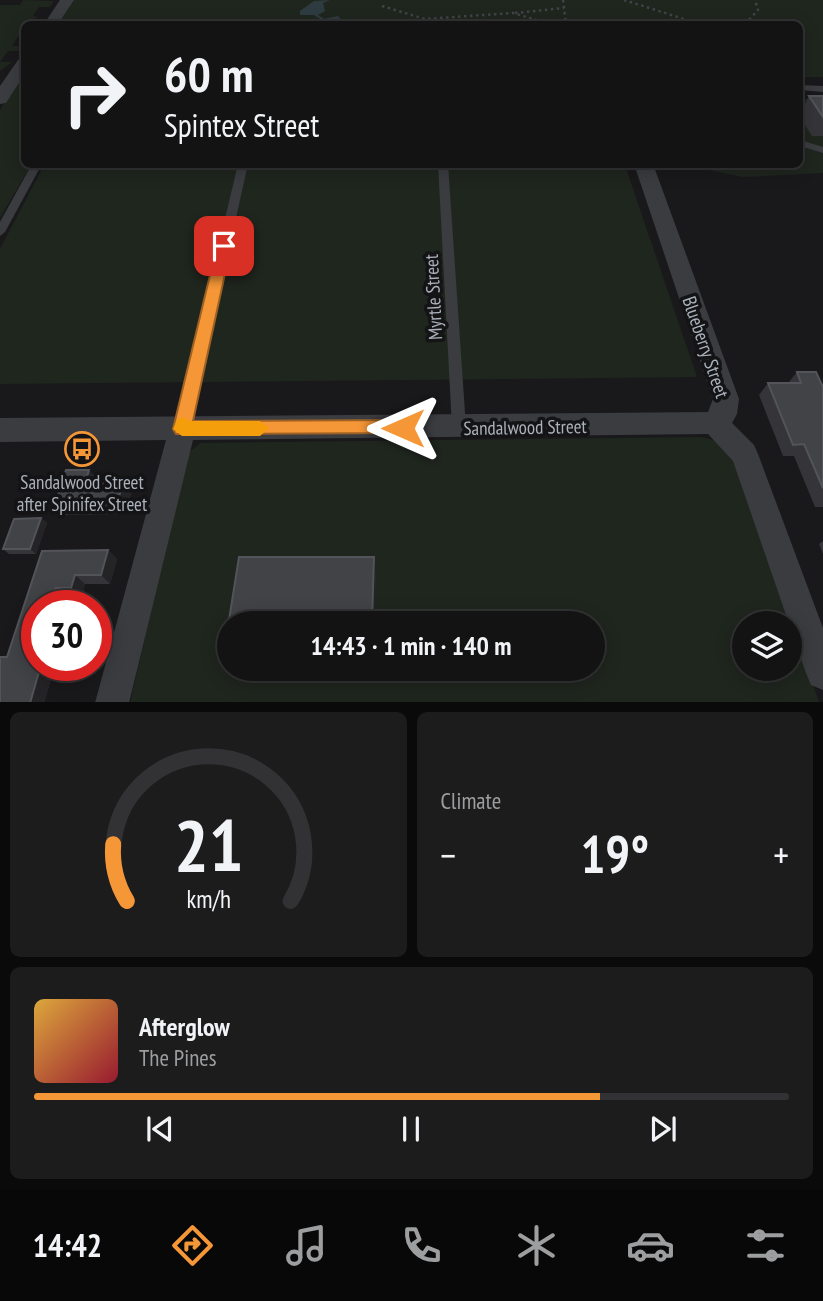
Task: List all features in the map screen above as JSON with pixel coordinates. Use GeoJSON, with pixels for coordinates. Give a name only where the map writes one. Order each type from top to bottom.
{"type":"FeatureCollection","features":[{"type":"Feature","properties":{"kind":"street"},"geometry":{"type":"LineString","coordinates":[[53,21],[67,0]]}},
{"type":"Feature","properties":{"kind":"street"},"geometry":{"type":"LineString","coordinates":[[4,88],[21,67]]}},
{"type":"Feature","properties":{"kind":"street","name":"Blueberry Street"},"geometry":{"type":"LineString","coordinates":[[644,168],[726,399],[725,411],[714,423],[744,454],[823,673]]}},
{"type":"Feature","properties":{"kind":"street","name":"Sandalwood Street"},"geometry":{"type":"LineString","coordinates":[[0,430],[714,423]]}},
{"type":"Feature","properties":{"kind":"street"},"geometry":{"type":"LineString","coordinates":[[112,702],[182,429]]}},
{"type":"Feature","properties":{"kind":"lane"},"geometry":{"type":"LineString","coordinates":[[803,88],[823,89]]}},
{"type":"Feature","properties":{"kind":"lane"},"geometry":{"type":"LineString","coordinates":[[803,144],[823,150]]}},
{"type":"Feature","properties":{"kind":"lane"},"geometry":{"type":"LineString","coordinates":[[0,232],[35,168]]}},
{"type":"Feature","properties":{"kind":"lane"},"geometry":{"type":"LineString","coordinates":[[182,429],[242,168]]}},
{"type":"Feature","properties":{"kind":"lane","name":"Myrtle Street"},"geometry":{"type":"LineString","coordinates":[[443,168],[459,427]]}},
{"type":"Feature","properties":{"kind":"path"},"geometry":{"type":"LineString","coordinates":[[563,0],[566,21]]}},
{"type":"Feature","properties":{"kind":"path"},"geometry":{"type":"LineString","coordinates":[[624,0],[690,21]]}},
{"type":"Feature","properties":{"kind":"path"},"geometry":{"type":"LineString","coordinates":[[748,21],[758,10],[755,0]]}},
{"type":"Feature","properties":{"kind":"path"},"geometry":{"type":"LineString","coordinates":[[382,6],[425,19],[564,8]]}},
{"type":"Feature","properties":{"kind":"path"},"geometry":{"type":"LineString","coordinates":[[513,13],[540,21]]}},
{"type":"Feature","properties":{"kind":"shaded area"},"geometry":{"type":"Polygon","coordinates":[[[23,0],[54,1],[50,7],[39,7],[33,16],[38,17],[21,21],[21,35],[12,46],[21,46],[20,51],[8,51],[0,62],[0,5],[20,5],[23,0]]]}},
{"type":"Feature","properties":{"kind":"shaded area"},"geometry":{"type":"Polygon","coordinates":[[[73,0],[823,0],[823,77],[803,77],[803,21],[59,21],[73,0]]]}},
{"type":"Feature","properties":{"kind":"shaded area"},"geometry":{"type":"Polygon","coordinates":[[[330,0],[323,3],[325,11],[318,15],[324,19],[338,16],[342,21],[315,21],[320,19],[314,15],[300,15],[300,11],[314,1],[330,0]]]}},
{"type":"Feature","properties":{"kind":"shaded area"},"geometry":{"type":"Polygon","coordinates":[[[0,62],[12,62],[0,71],[0,62]]]}},
{"type":"Feature","properties":{"kind":"shaded area"},"geometry":{"type":"Polygon","coordinates":[[[21,78],[21,168],[29,168],[0,218],[0,110],[21,78]]]}},
{"type":"Feature","properties":{"kind":"shaded area"},"geometry":{"type":"Polygon","coordinates":[[[803,98],[823,100],[823,173],[743,177],[699,168],[803,168],[803,98]]]}},
{"type":"Feature","properties":{"kind":"shaded area"},"geometry":{"type":"Polygon","coordinates":[[[42,168],[626,168],[697,377],[0,384],[0,249],[42,168]]]}},
{"type":"Feature","properties":{"kind":"shaded area"},"geometry":{"type":"Polygon","coordinates":[[[701,437],[717,441],[733,457],[787,611],[732,611],[732,681],[802,681],[802,654],[819,702],[130,702],[189,452],[201,443],[701,437]]]}},
{"type":"Feature","properties":{"kind":"building"},"geometry":{"type":"Polygon","coordinates":[[[809,96],[823,96],[823,117],[809,96]]]}},
{"type":"Feature","properties":{"kind":"building"},"geometry":{"type":"Polygon","coordinates":[[[797,372],[816,372],[823,387],[823,488],[804,444],[793,445],[768,383],[801,383],[797,372]]]}},
{"type":"Feature","properties":{"kind":"building"},"geometry":{"type":"Polygon","coordinates":[[[66,470],[89,470],[85,484],[123,483],[117,503],[55,504],[66,470]]]}},
{"type":"Feature","properties":{"kind":"building"},"geometry":{"type":"Polygon","coordinates":[[[41,518],[30,549],[3,549],[14,519],[41,518]]]}},
{"type":"Feature","properties":{"kind":"building"},"geometry":{"type":"Polygon","coordinates":[[[108,550],[101,575],[75,575],[71,588],[29,590],[42,551],[108,550]]]}},
{"type":"Feature","properties":{"kind":"building"},"geometry":{"type":"Polygon","coordinates":[[[239,557],[374,557],[372,611],[230,611],[239,557]]]}},
{"type":"Feature","properties":{"kind":"building"},"geometry":{"type":"Polygon","coordinates":[[[21,615],[21,681],[36,681],[30,702],[0,702],[0,657],[7,657],[21,615]]]}},
{"type":"Feature","properties":{"kind":"slow traffic"},"geometry":{"type":"LineString","coordinates":[[183,425],[182,429],[260,428]]}},
{"type":"Feature","properties":{"kind":"place","name":"Sandalwood Street after Spinifex Street"},"geometry":{"type":"Point","coordinates":[82,449]}},
{"type":"Feature","properties":{"kind":"route"},"geometry":{"type":"LineString","coordinates":[[224,246],[182,429],[403,428]]}}]}
